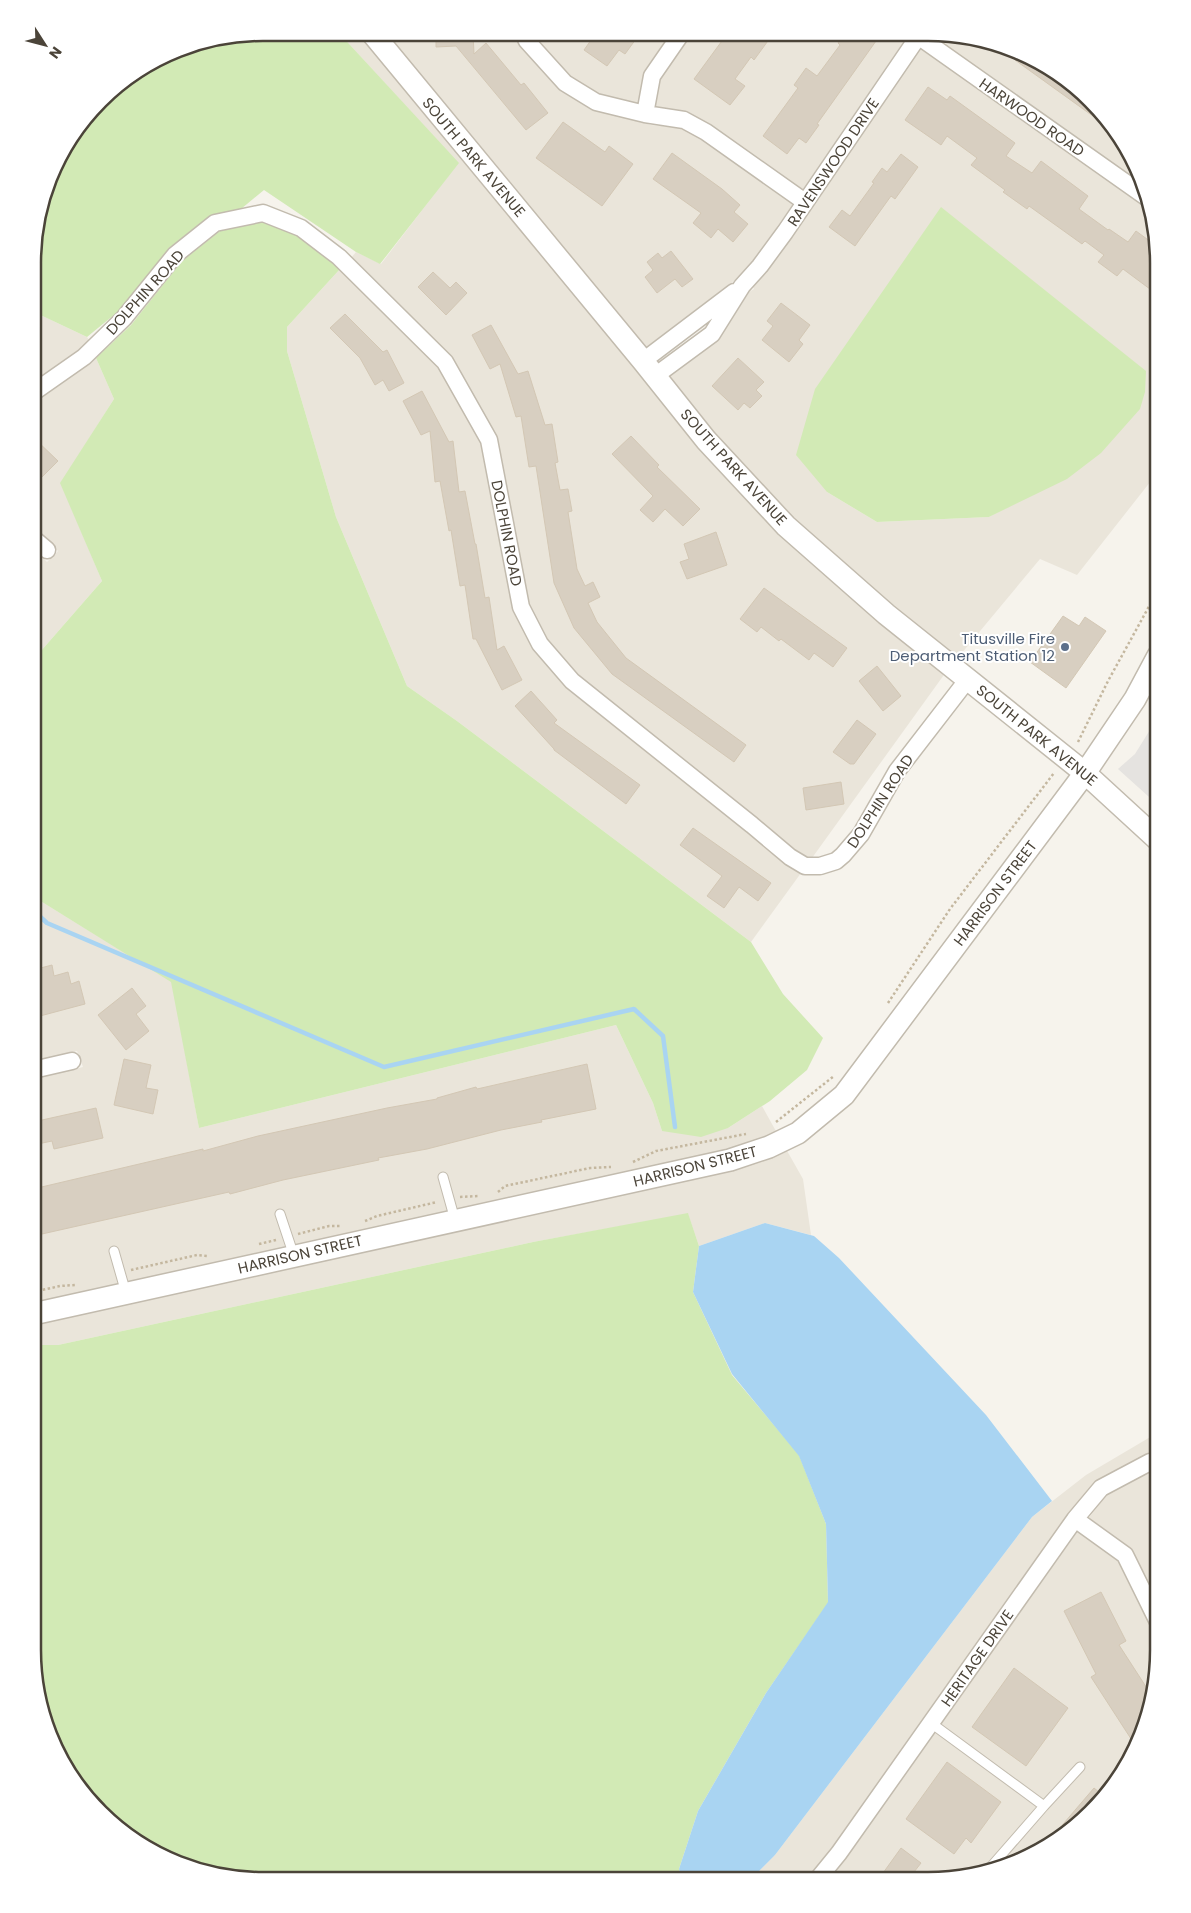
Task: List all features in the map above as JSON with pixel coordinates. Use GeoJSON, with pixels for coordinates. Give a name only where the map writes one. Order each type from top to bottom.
{"type":"FeatureCollection","features":[{"type":"Feature","properties":{"kind":"street","name":"SOUTH PARK AVENUE"},"geometry":{"type":"LineString","coordinates":[[379,41],[649,368],[706,440],[786,526],[886,614],[1085,773],[1150,833]]}},
{"type":"Feature","properties":{"kind":"street"},"geometry":{"type":"LineString","coordinates":[[527,41],[565,83],[596,102],[645,114],[684,120],[706,132],[805,202]]}},
{"type":"Feature","properties":{"kind":"street"},"geometry":{"type":"LineString","coordinates":[[645,114],[652,76],[676,41]]}},
{"type":"Feature","properties":{"kind":"street","name":"RAVENSWOOD DRIVE"},"geometry":{"type":"LineString","coordinates":[[649,368],[712,334],[742,286],[760,266],[915,41]]}},
{"type":"Feature","properties":{"kind":"street","name":"HARWOOD ROAD"},"geometry":{"type":"LineString","coordinates":[[927,41],[1138,192]]}},
{"type":"Feature","properties":{"kind":"street","name":"DOLPHIN ROAD"},"geometry":{"type":"LineString","coordinates":[[41,387],[84,357],[124,318],[175,255],[216,223],[263,213],[301,228],[339,257],[445,362],[489,440],[521,607],[540,644],[572,682],[752,824],[790,857],[805,866],[820,866],[836,861],[843,855],[861,834],[897,772],[968,679]]}},
{"type":"Feature","properties":{"kind":"street"},"geometry":{"type":"LineString","coordinates":[[41,545],[46,550]]}},
{"type":"Feature","properties":{"kind":"street","name":"HARRISON STREET"},"geometry":{"type":"LineString","coordinates":[[41,1311],[123,1283],[291,1246],[456,1220],[730,1160],[769,1147],[798,1133],[844,1095],[1085,773],[1135,699],[1150,671]]}},
{"type":"Feature","properties":{"kind":"street"},"geometry":{"type":"LineString","coordinates":[[41,1068],[72,1061]]}},
{"type":"Feature","properties":{"kind":"street","name":"HERITAGE DRIVE"},"geometry":{"type":"LineString","coordinates":[[824,1872],[1076,1519],[1102,1488],[1150,1462]]}},
{"type":"Feature","properties":{"kind":"street"},"geometry":{"type":"LineString","coordinates":[[1076,1519],[1125,1555],[1150,1606]]}},
{"type":"Feature","properties":{"kind":"lane"},"geometry":{"type":"LineString","coordinates":[[443,1177],[456,1220]]}},
{"type":"Feature","properties":{"kind":"lane"},"geometry":{"type":"LineString","coordinates":[[280,1214],[291,1246]]}},
{"type":"Feature","properties":{"kind":"lane"},"geometry":{"type":"LineString","coordinates":[[114,1251],[123,1283]]}},
{"type":"Feature","properties":{"kind":"lane"},"geometry":{"type":"LineString","coordinates":[[931,1723],[1044,1806]]}},
{"type":"Feature","properties":{"kind":"lane"},"geometry":{"type":"LineString","coordinates":[[994,1861],[1080,1767]]}},
{"type":"Feature","properties":{"kind":"path"},"geometry":{"type":"LineString","coordinates":[[1078,742],[1108,681],[1150,605]]}},
{"type":"Feature","properties":{"kind":"path"},"geometry":{"type":"LineString","coordinates":[[884,1009],[950,909],[1054,774]]}},
{"type":"Feature","properties":{"kind":"path"},"geometry":{"type":"LineString","coordinates":[[774,1124],[835,1076]]}},
{"type":"Feature","properties":{"kind":"path"},"geometry":{"type":"LineString","coordinates":[[632,1162],[656,1151],[747,1134]]}},
{"type":"Feature","properties":{"kind":"path"},"geometry":{"type":"LineString","coordinates":[[492,1196],[505,1186],[590,1168],[615,1166]]}},
{"type":"Feature","properties":{"kind":"path"},"geometry":{"type":"LineString","coordinates":[[360,1223],[377,1216],[466,1195],[484,1196]]}},
{"type":"Feature","properties":{"kind":"path"},"geometry":{"type":"LineString","coordinates":[[252,1245],[291,1246],[329,1226],[344,1226]]}},
{"type":"Feature","properties":{"kind":"path"},"geometry":{"type":"LineString","coordinates":[[123,1283],[141,1267],[197,1255],[212,1256]]}},
{"type":"Feature","properties":{"kind":"path"},"geometry":{"type":"LineString","coordinates":[[41,1290],[77,1284]]}},
{"type":"Feature","properties":{"kind":"shaded area"},"geometry":{"type":"Polygon","coordinates":[[[346,41],[368,41],[636,365],[946,672],[812,858],[795,851],[757,818],[578,676],[548,640],[529,605],[496,437],[351,258],[356,252],[381,264],[458,163],[346,41]]]}},
{"type":"Feature","properties":{"kind":"shaded area"},"geometry":{"type":"Polygon","coordinates":[[[389,41],[518,41],[561,90],[595,110],[651,125],[682,128],[702,139],[794,203],[753,261],[735,280],[644,349],[389,41]]]}},
{"type":"Feature","properties":{"kind":"shaded area"},"geometry":{"type":"Polygon","coordinates":[[[539,41],[665,41],[644,71],[638,104],[599,95],[570,77],[539,41]]]}},
{"type":"Feature","properties":{"kind":"shaded area"},"geometry":{"type":"Polygon","coordinates":[[[687,41],[904,41],[803,190],[709,125],[655,108],[660,80],[687,41]]]}},
{"type":"Feature","properties":{"kind":"shaded area"},"geometry":{"type":"Polygon","coordinates":[[[940,42],[957,43],[985,49],[1013,58],[1039,71],[1063,87],[1085,106],[1104,128],[1120,152],[1133,179],[940,42]]]}},
{"type":"Feature","properties":{"kind":"shaded area"},"geometry":{"type":"Polygon","coordinates":[[[921,48],[1142,204],[1148,234],[1150,263],[1150,482],[1077,575],[1040,559],[956,660],[791,520],[712,435],[667,378],[719,339],[749,292],[754,289],[753,287],[792,237],[921,48]],[[827,492],[877,522],[989,517],[1024,499],[827,492]]]}},
{"type":"Feature","properties":{"kind":"shaded area"},"geometry":{"type":"Polygon","coordinates":[[[340,269],[438,367],[481,442],[512,607],[534,649],[567,687],[801,873],[751,942],[457,721],[407,686],[336,517],[287,351],[287,327],[340,269]]]}},
{"type":"Feature","properties":{"kind":"shaded area"},"geometry":{"type":"Polygon","coordinates":[[[41,315],[87,337],[89,340],[78,351],[41,376],[41,315]]]}},
{"type":"Feature","properties":{"kind":"shaded area"},"geometry":{"type":"Polygon","coordinates":[[[96,358],[114,399],[61,483],[102,581],[41,651],[41,556],[47,562],[58,551],[41,535],[41,398],[96,358]]]}},
{"type":"Feature","properties":{"kind":"shaded area"},"geometry":{"type":"Polygon","coordinates":[[[1150,730],[1150,798],[1118,769],[1135,754],[1150,730]]]}},
{"type":"Feature","properties":{"kind":"shaded area"},"geometry":{"type":"Polygon","coordinates":[[[41,901],[172,982],[199,1128],[616,1025],[653,1103],[662,1131],[728,1128],[762,1106],[777,1133],[727,1152],[41,1303],[41,1077],[83,1067],[77,1051],[41,1059],[41,901]]]}},
{"type":"Feature","properties":{"kind":"shaded area"},"geometry":{"type":"Polygon","coordinates":[[[786,1149],[803,1179],[811,1235],[765,1223],[699,1246],[688,1214],[533,1242],[58,1345],[41,1345],[41,1321],[786,1149]]]}},
{"type":"Feature","properties":{"kind":"shaded area"},"geometry":{"type":"Polygon","coordinates":[[[1150,1437],[1150,1455],[1145,1455],[1097,1481],[1073,1508],[832,1848],[812,1872],[758,1872],[775,1855],[1032,1517],[1086,1475],[1150,1437]]]}},
{"type":"Feature","properties":{"kind":"shaded area"},"geometry":{"type":"Polygon","coordinates":[[[1150,1472],[1150,1594],[1088,1519],[1107,1494],[1150,1472]]]}},
{"type":"Feature","properties":{"kind":"shaded area"},"geometry":{"type":"Polygon","coordinates":[[[1078,1531],[1118,1560],[1150,1625],[1148,1679],[1138,1721],[1127,1748],[1104,1785],[1085,1807],[1063,1826],[1026,1849],[999,1860],[957,1870],[928,1872],[835,1872],[1078,1531]]]}},
{"type":"Feature","properties":{"kind":"green space"},"geometry":{"type":"Polygon","coordinates":[[[346,41],[459,163],[380,264],[356,252],[264,190],[241,209],[210,216],[169,248],[120,310],[87,337],[41,315],[43,234],[53,192],[71,152],[96,117],[128,87],[165,64],[192,53],[234,43],[346,41]]]}},
{"type":"Feature","properties":{"kind":"green space"},"geometry":{"type":"Polygon","coordinates":[[[941,207],[1146,371],[1145,392],[1140,409],[1101,453],[1067,479],[989,517],[877,522],[827,492],[796,455],[815,389],[941,207]]]}},
{"type":"Feature","properties":{"kind":"green space"},"geometry":{"type":"Polygon","coordinates":[[[263,221],[297,235],[340,269],[287,327],[287,351],[336,517],[407,686],[457,721],[751,942],[783,994],[823,1038],[807,1070],[770,1101],[728,1128],[701,1137],[662,1131],[653,1103],[616,1025],[199,1128],[171,982],[41,901],[41,651],[102,581],[60,483],[114,399],[96,358],[131,325],[182,261],[220,231],[263,221]]]}},
{"type":"Feature","properties":{"kind":"green space"},"geometry":{"type":"Polygon","coordinates":[[[688,1213],[699,1246],[693,1292],[732,1375],[799,1455],[826,1524],[828,1603],[766,1693],[698,1811],[679,1869],[680,1872],[263,1872],[234,1870],[206,1864],[178,1855],[152,1842],[117,1817],[87,1785],[64,1748],[49,1707],[43,1679],[41,1650],[41,1345],[58,1345],[533,1242],[688,1213]]]}},
{"type":"Feature","properties":{"kind":"water"},"geometry":{"type":"Polygon","coordinates":[[[765,1223],[814,1236],[839,1258],[986,1415],[1052,1501],[1032,1517],[775,1855],[758,1872],[680,1872],[679,1869],[698,1811],[766,1693],[828,1602],[826,1524],[799,1456],[732,1374],[693,1292],[699,1246],[765,1223]]]}},
{"type":"Feature","properties":{"kind":"building"},"geometry":{"type":"Polygon","coordinates":[[[436,41],[473,41],[474,54],[486,43],[521,85],[524,83],[548,113],[526,130],[456,46],[436,47],[436,41]]]}},
{"type":"Feature","properties":{"kind":"building"},"geometry":{"type":"Polygon","coordinates":[[[590,41],[635,41],[625,54],[619,50],[607,66],[584,50],[590,41]]]}},
{"type":"Feature","properties":{"kind":"building"},"geometry":{"type":"Polygon","coordinates":[[[722,41],[768,41],[754,60],[751,57],[735,79],[745,86],[730,105],[694,79],[722,41]]]}},
{"type":"Feature","properties":{"kind":"building"},"geometry":{"type":"Polygon","coordinates":[[[839,41],[876,41],[817,124],[819,125],[806,143],[799,138],[787,154],[763,136],[798,88],[794,85],[806,68],[817,76],[840,45],[838,43],[839,41]]]}},
{"type":"Feature","properties":{"kind":"building"},"geometry":{"type":"Polygon","coordinates":[[[1015,60],[1039,71],[1063,87],[1096,118],[1015,60]]]}},
{"type":"Feature","properties":{"kind":"building"},"geometry":{"type":"Polygon","coordinates":[[[928,87],[947,100],[950,96],[1015,143],[1006,156],[1032,173],[1041,161],[1088,196],[1079,209],[1128,242],[1136,231],[1148,240],[1150,289],[1123,269],[1117,276],[1098,262],[1104,255],[1085,241],[1082,244],[1029,206],[1027,209],[1003,192],[1005,190],[971,165],[977,158],[947,136],[941,145],[905,120],[928,87]]]}},
{"type":"Feature","properties":{"kind":"building"},"geometry":{"type":"Polygon","coordinates":[[[563,122],[605,152],[609,146],[633,164],[602,206],[536,158],[563,122]]]}},
{"type":"Feature","properties":{"kind":"building"},"geometry":{"type":"Polygon","coordinates":[[[672,153],[722,189],[740,205],[734,212],[748,224],[733,242],[718,229],[711,238],[693,223],[701,213],[653,179],[672,153]]]}},
{"type":"Feature","properties":{"kind":"building"},"geometry":{"type":"Polygon","coordinates":[[[901,154],[918,167],[895,199],[891,196],[855,246],[829,227],[842,210],[850,216],[874,183],[872,182],[882,168],[887,172],[901,154]]]}},
{"type":"Feature","properties":{"kind":"building"},"geometry":{"type":"Polygon","coordinates":[[[671,251],[693,279],[682,287],[675,279],[657,293],[645,277],[653,270],[647,262],[658,253],[662,258],[671,251]]]}},
{"type":"Feature","properties":{"kind":"building"},"geometry":{"type":"Polygon","coordinates":[[[433,272],[450,288],[456,282],[467,293],[446,315],[418,287],[433,272]]]}},
{"type":"Feature","properties":{"kind":"building"},"geometry":{"type":"Polygon","coordinates":[[[781,303],[810,325],[799,340],[803,344],[789,362],[762,340],[773,326],[767,321],[781,303]]]}},
{"type":"Feature","properties":{"kind":"building"},"geometry":{"type":"Polygon","coordinates":[[[345,314],[383,352],[387,350],[404,383],[389,391],[383,380],[375,385],[360,358],[330,328],[345,314]]]}},
{"type":"Feature","properties":{"kind":"building"},"geometry":{"type":"Polygon","coordinates":[[[491,325],[518,374],[528,371],[545,425],[552,424],[558,462],[555,463],[560,490],[568,489],[572,511],[568,512],[577,569],[585,586],[593,582],[600,597],[588,603],[597,622],[626,658],[746,745],[734,762],[612,674],[574,628],[554,583],[536,466],[529,467],[521,416],[516,417],[500,364],[490,369],[472,335],[491,325]]]}},
{"type":"Feature","properties":{"kind":"building"},"geometry":{"type":"Polygon","coordinates":[[[738,358],[764,382],[756,390],[762,396],[750,408],[744,403],[738,410],[712,386],[738,358]]]}},
{"type":"Feature","properties":{"kind":"building"},"geometry":{"type":"Polygon","coordinates":[[[422,391],[449,442],[453,441],[459,492],[465,491],[485,598],[489,597],[497,650],[504,646],[522,680],[502,690],[476,639],[473,639],[465,585],[460,586],[451,530],[449,531],[440,481],[435,482],[430,431],[421,435],[403,401],[422,391]]]}},
{"type":"Feature","properties":{"kind":"building"},"geometry":{"type":"Polygon","coordinates":[[[631,436],[659,465],[657,467],[700,509],[683,526],[665,509],[653,522],[640,510],[653,496],[612,454],[631,436]]]}},
{"type":"Feature","properties":{"kind":"building"},"geometry":{"type":"Polygon","coordinates":[[[41,445],[58,461],[41,478],[41,445]]]}},
{"type":"Feature","properties":{"kind":"building"},"geometry":{"type":"Polygon","coordinates":[[[716,532],[727,565],[687,579],[680,562],[689,559],[684,544],[716,532]]]}},
{"type":"Feature","properties":{"kind":"building"},"geometry":{"type":"Polygon","coordinates":[[[764,588],[847,648],[833,667],[814,653],[809,660],[761,627],[757,632],[740,619],[764,588]]]}},
{"type":"Feature","properties":{"kind":"building"},"geometry":{"type":"Polygon","coordinates":[[[1063,616],[1079,626],[1085,617],[1106,631],[1066,688],[1030,662],[1063,616]]]}},
{"type":"Feature","properties":{"kind":"building"},"geometry":{"type":"Polygon","coordinates":[[[877,666],[901,696],[883,711],[859,681],[877,666]]]}},
{"type":"Feature","properties":{"kind":"building"},"geometry":{"type":"Polygon","coordinates":[[[531,691],[557,720],[554,723],[640,785],[626,804],[554,750],[515,706],[531,691]]]}},
{"type":"Feature","properties":{"kind":"building"},"geometry":{"type":"Polygon","coordinates":[[[857,720],[876,734],[854,764],[850,764],[833,752],[857,720]]]}},
{"type":"Feature","properties":{"kind":"building"},"geometry":{"type":"Polygon","coordinates":[[[841,782],[844,804],[806,810],[803,788],[841,782]]]}},
{"type":"Feature","properties":{"kind":"building"},"geometry":{"type":"Polygon","coordinates":[[[693,828],[771,883],[758,901],[739,887],[724,908],[707,896],[722,876],[680,845],[693,828]]]}},
{"type":"Feature","properties":{"kind":"building"},"geometry":{"type":"Polygon","coordinates":[[[52,965],[54,976],[68,972],[71,984],[79,981],[85,1004],[41,1016],[41,968],[52,965]]]}},
{"type":"Feature","properties":{"kind":"building"},"geometry":{"type":"Polygon","coordinates":[[[132,988],[146,1006],[136,1014],[149,1031],[126,1050],[98,1015],[132,988]]]}},
{"type":"Feature","properties":{"kind":"building"},"geometry":{"type":"Polygon","coordinates":[[[124,1059],[151,1065],[146,1088],[158,1090],[153,1114],[114,1105],[124,1059]]]}},
{"type":"Feature","properties":{"kind":"building"},"geometry":{"type":"Polygon","coordinates":[[[587,1064],[596,1109],[541,1120],[542,1122],[501,1130],[427,1149],[378,1158],[379,1160],[283,1180],[230,1194],[229,1192],[41,1234],[41,1187],[203,1149],[203,1151],[258,1136],[437,1099],[476,1087],[477,1089],[587,1064]]]}},
{"type":"Feature","properties":{"kind":"building"},"geometry":{"type":"Polygon","coordinates":[[[96,1108],[103,1138],[54,1149],[52,1141],[41,1143],[41,1120],[96,1108]]]}},
{"type":"Feature","properties":{"kind":"building"},"geometry":{"type":"Polygon","coordinates":[[[1101,1592],[1126,1641],[1119,1645],[1146,1687],[1138,1721],[1131,1739],[1091,1677],[1096,1674],[1064,1611],[1101,1592]]]}},
{"type":"Feature","properties":{"kind":"building"},"geometry":{"type":"Polygon","coordinates":[[[1014,1668],[1068,1708],[1026,1766],[972,1727],[1014,1668]]]}},
{"type":"Feature","properties":{"kind":"building"},"geometry":{"type":"Polygon","coordinates":[[[947,1762],[1001,1802],[971,1843],[966,1838],[954,1854],[906,1819],[947,1762]]]}},
{"type":"Feature","properties":{"kind":"building"},"geometry":{"type":"Polygon","coordinates":[[[1094,1788],[1099,1792],[1085,1807],[1059,1828],[1094,1788]]]}},
{"type":"Feature","properties":{"kind":"building"},"geometry":{"type":"Polygon","coordinates":[[[901,1848],[921,1863],[914,1872],[884,1872],[901,1848]]]}},
{"type":"Feature","properties":{"kind":"waterway"},"geometry":{"type":"LineString","coordinates":[[41,917],[47,923],[384,1067],[634,1009],[663,1036],[675,1127]]}},
{"type":"Feature","properties":{"kind":"place","name":"Titusville Fire Department Station 12"},"geometry":{"type":"Point","coordinates":[1065,647]}}]}
